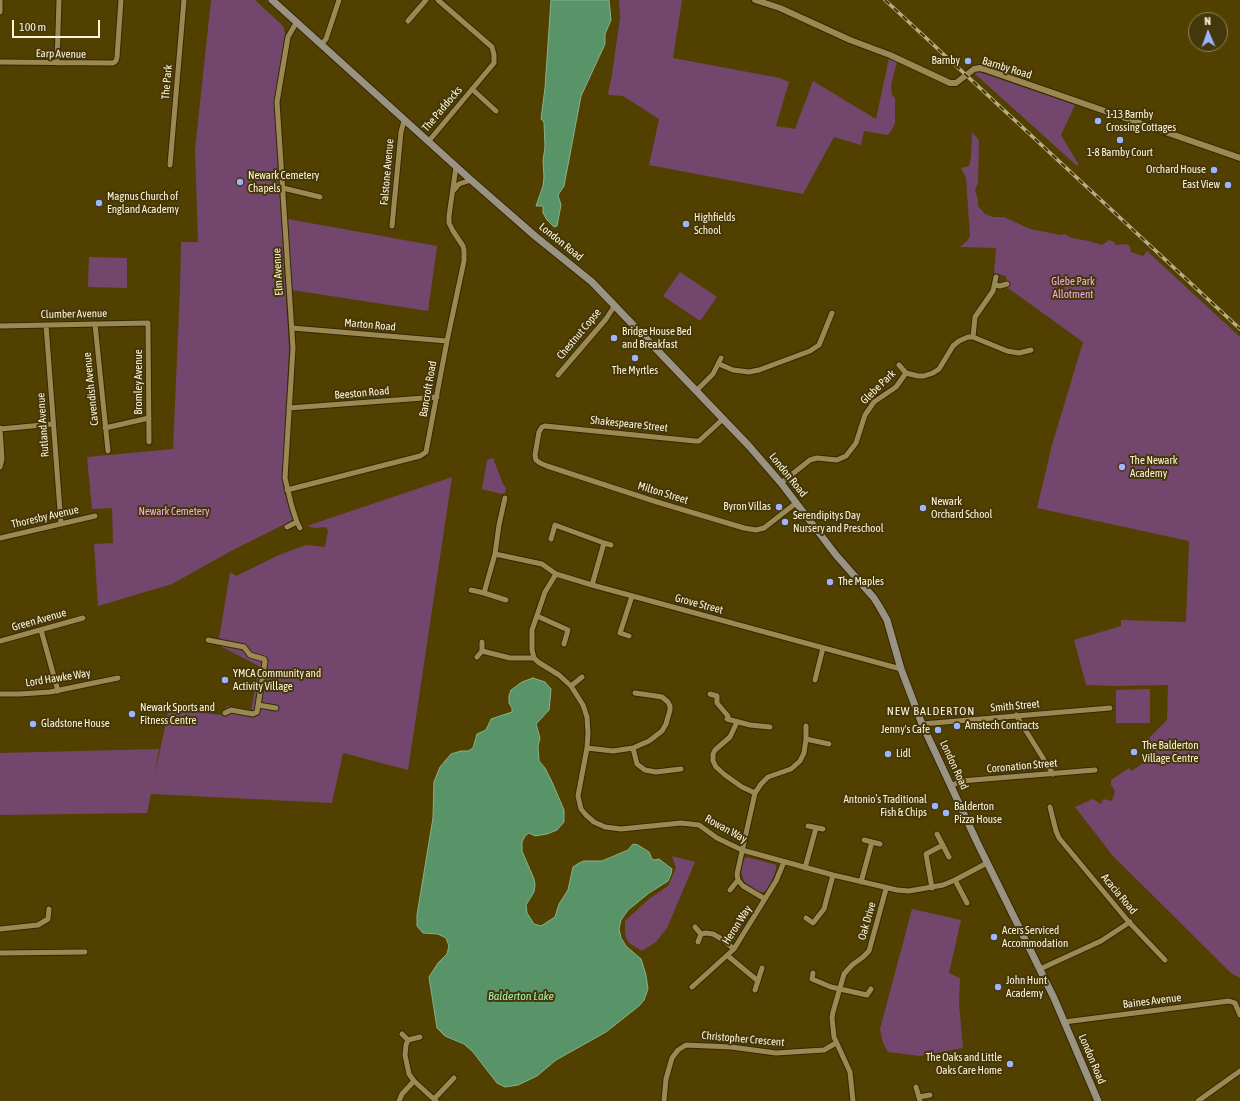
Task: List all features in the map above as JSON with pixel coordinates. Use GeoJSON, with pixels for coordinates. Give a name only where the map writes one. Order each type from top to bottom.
{"type":"FeatureCollection","features":[{"type":"Feature","properties":{"kind":"main road","name":"London Road"},"geometry":{"type":"LineString","coordinates":[[272,0],[456,167],[535,236],[592,282],[750,446],[879,606],[887,620],[901,670],[922,724],[987,862],[1040,969],[1098,1101]]}},
{"type":"Feature","properties":{"kind":"street"},"geometry":{"type":"LineString","coordinates":[[0,0],[0,12]]}},
{"type":"Feature","properties":{"kind":"street"},"geometry":{"type":"LineString","coordinates":[[57,64],[60,0]]}},
{"type":"Feature","properties":{"kind":"street","name":"Earp Avenue"},"geometry":{"type":"LineString","coordinates":[[0,62],[57,64],[113,63],[116,61],[117,57],[121,0]]}},
{"type":"Feature","properties":{"kind":"street","name":"The Park"},"geometry":{"type":"LineString","coordinates":[[170,165],[184,0]]}},
{"type":"Feature","properties":{"kind":"street"},"geometry":{"type":"LineString","coordinates":[[321,45],[326,39],[339,0]]}},
{"type":"Feature","properties":{"kind":"street"},"geometry":{"type":"LineString","coordinates":[[408,21],[426,0]]}},
{"type":"Feature","properties":{"kind":"street","name":"The Paddocks"},"geometry":{"type":"LineString","coordinates":[[428,142],[494,63],[492,47],[438,0]]}},
{"type":"Feature","properties":{"kind":"street","name":"Barnby Road"},"geometry":{"type":"LineString","coordinates":[[755,0],[780,8],[850,40],[890,55],[950,83],[956,83],[974,69],[984,69],[1240,158]]}},
{"type":"Feature","properties":{"kind":"street","name":"Elm Avenue"},"geometry":{"type":"LineString","coordinates":[[296,22],[288,37],[277,102],[293,348],[285,469],[287,490],[300,528]]}},
{"type":"Feature","properties":{"kind":"street","name":"The Paddocks"},"geometry":{"type":"LineString","coordinates":[[472,89],[496,111]]}},
{"type":"Feature","properties":{"kind":"street","name":"Falstone Avenue"},"geometry":{"type":"LineString","coordinates":[[392,226],[401,132],[404,121]]}},
{"type":"Feature","properties":{"kind":"street","name":"Bancroft Road"},"geometry":{"type":"LineString","coordinates":[[287,490],[424,455],[427,449],[465,255],[463,246],[449,223],[456,167]]}},
{"type":"Feature","properties":{"kind":"street"},"geometry":{"type":"LineString","coordinates":[[453,191],[459,184],[471,180]]}},
{"type":"Feature","properties":{"kind":"street"},"geometry":{"type":"LineString","coordinates":[[283,188],[320,197]]}},
{"type":"Feature","properties":{"kind":"street"},"geometry":{"type":"LineString","coordinates":[[996,277],[989,296],[976,314],[973,324],[973,337],[1007,351],[1018,353],[1032,350]]}},
{"type":"Feature","properties":{"kind":"street"},"geometry":{"type":"LineString","coordinates":[[994,285],[1000,286],[1007,284]]}},
{"type":"Feature","properties":{"kind":"street","name":"Chestnut Copse"},"geometry":{"type":"LineString","coordinates":[[558,375],[606,319],[615,305]]}},
{"type":"Feature","properties":{"kind":"street"},"geometry":{"type":"LineString","coordinates":[[719,364],[733,370],[749,372],[810,351],[816,348],[821,342],[832,313]]}},
{"type":"Feature","properties":{"kind":"street","name":"Clumber Avenue"},"geometry":{"type":"LineString","coordinates":[[0,326],[148,322]]}},
{"type":"Feature","properties":{"kind":"street","name":"Bromley Avenue"},"geometry":{"type":"LineString","coordinates":[[148,322],[149,442]]}},
{"type":"Feature","properties":{"kind":"street","name":"Cavendish Avenue"},"geometry":{"type":"LineString","coordinates":[[95,324],[108,451]]}},
{"type":"Feature","properties":{"kind":"street","name":"Rutland Avenue"},"geometry":{"type":"LineString","coordinates":[[46,325],[61,524]]}},
{"type":"Feature","properties":{"kind":"street","name":"Marton Road"},"geometry":{"type":"LineString","coordinates":[[292,328],[447,341]]}},
{"type":"Feature","properties":{"kind":"street","name":"Glebe Park"},"geometry":{"type":"LineString","coordinates":[[899,366],[906,373],[916,376],[924,376],[934,373],[939,369],[956,343],[963,339],[973,337]]}},
{"type":"Feature","properties":{"kind":"street"},"geometry":{"type":"LineString","coordinates":[[696,391],[710,378],[721,358]]}},
{"type":"Feature","properties":{"kind":"street","name":"Glebe Park"},"geometry":{"type":"LineString","coordinates":[[781,483],[810,460],[821,458],[837,460],[846,456],[856,443],[866,411],[878,398],[896,386],[906,373]]}},
{"type":"Feature","properties":{"kind":"street","name":"Beeston Road"},"geometry":{"type":"LineString","coordinates":[[289,408],[436,397]]}},
{"type":"Feature","properties":{"kind":"street"},"geometry":{"type":"LineString","coordinates":[[105,428],[149,418]]}},
{"type":"Feature","properties":{"kind":"street","name":"Shakespeare Street"},"geometry":{"type":"LineString","coordinates":[[536,443],[542,427],[550,426],[699,441],[723,419]]}},
{"type":"Feature","properties":{"kind":"street"},"geometry":{"type":"LineString","coordinates":[[0,467],[2,459],[0,428],[53,424]]}},
{"type":"Feature","properties":{"kind":"street","name":"Milton Street"},"geometry":{"type":"LineString","coordinates":[[536,443],[535,455],[536,460],[540,463],[657,502],[744,528],[756,530],[764,528],[796,503]]}},
{"type":"Feature","properties":{"kind":"street"},"geometry":{"type":"LineString","coordinates":[[484,593],[494,554],[505,498]]}},
{"type":"Feature","properties":{"kind":"street","name":"Thoresby Avenue"},"geometry":{"type":"LineString","coordinates":[[0,538],[95,516]]}},
{"type":"Feature","properties":{"kind":"street"},"geometry":{"type":"LineString","coordinates":[[287,527],[297,522]]}},
{"type":"Feature","properties":{"kind":"street"},"geometry":{"type":"LineString","coordinates":[[551,539],[556,524],[612,545]]}},
{"type":"Feature","properties":{"kind":"street"},"geometry":{"type":"LineString","coordinates":[[592,585],[604,543]]}},
{"type":"Feature","properties":{"kind":"street","name":"Grove Street"},"geometry":{"type":"LineString","coordinates":[[494,554],[542,564],[556,574],[592,585],[901,670]]}},
{"type":"Feature","properties":{"kind":"street"},"geometry":{"type":"LineString","coordinates":[[482,651],[510,658],[534,658],[531,642],[532,630],[545,592],[556,574]]}},
{"type":"Feature","properties":{"kind":"street"},"geometry":{"type":"LineString","coordinates":[[471,590],[506,600]]}},
{"type":"Feature","properties":{"kind":"street"},"geometry":{"type":"LineString","coordinates":[[629,636],[620,633],[632,596]]}},
{"type":"Feature","properties":{"kind":"street"},"geometry":{"type":"LineString","coordinates":[[537,616],[568,630],[564,644]]}},
{"type":"Feature","properties":{"kind":"street","name":"Green Avenue"},"geometry":{"type":"LineString","coordinates":[[0,641],[83,618]]}},
{"type":"Feature","properties":{"kind":"street"},"geometry":{"type":"LineString","coordinates":[[40,630],[58,691]]}},
{"type":"Feature","properties":{"kind":"street"},"geometry":{"type":"LineString","coordinates":[[208,640],[244,647],[250,655],[264,659],[265,661],[257,712],[253,714],[231,710],[225,713]]}},
{"type":"Feature","properties":{"kind":"street"},"geometry":{"type":"LineString","coordinates":[[477,658],[482,651],[482,642]]}},
{"type":"Feature","properties":{"kind":"street"},"geometry":{"type":"LineString","coordinates":[[815,680],[823,648]]}},
{"type":"Feature","properties":{"kind":"street","name":"Rowan Way"},"geometry":{"type":"LineString","coordinates":[[534,658],[542,665],[559,675],[571,686],[583,705],[587,717],[588,734],[587,748],[578,796],[581,809],[586,815],[594,822],[604,827],[621,829],[681,823],[695,824],[699,825],[717,838],[742,850],[834,876],[886,889],[903,891],[932,888],[955,880],[987,862]]}},
{"type":"Feature","properties":{"kind":"street","name":"Lord Hawke Way"},"geometry":{"type":"LineString","coordinates":[[0,694],[58,691],[118,678]]}},
{"type":"Feature","properties":{"kind":"street"},"geometry":{"type":"LineString","coordinates":[[571,686],[582,678]]}},
{"type":"Feature","properties":{"kind":"street"},"geometry":{"type":"LineString","coordinates":[[587,748],[613,751],[633,748],[649,741],[662,731],[666,724],[670,707],[668,702],[662,697],[634,693]]}},
{"type":"Feature","properties":{"kind":"street"},"geometry":{"type":"LineString","coordinates":[[642,694],[642,702]]}},
{"type":"Feature","properties":{"kind":"street"},"geometry":{"type":"LineString","coordinates":[[710,694],[717,696],[717,703],[728,716],[727,719],[750,725],[770,727]]}},
{"type":"Feature","properties":{"kind":"street"},"geometry":{"type":"LineString","coordinates":[[258,705],[276,708]]}},
{"type":"Feature","properties":{"kind":"street","name":"Smith Street"},"geometry":{"type":"LineString","coordinates":[[922,724],[1110,708]]}},
{"type":"Feature","properties":{"kind":"street"},"geometry":{"type":"LineString","coordinates":[[1016,716],[1053,774]]}},
{"type":"Feature","properties":{"kind":"street"},"geometry":{"type":"LineString","coordinates":[[737,722],[730,737],[715,750],[713,754],[713,761],[716,767],[725,775],[742,787],[755,793]]}},
{"type":"Feature","properties":{"kind":"street"},"geometry":{"type":"LineString","coordinates":[[765,899],[743,886],[738,880],[737,874],[755,793],[768,777],[787,771],[797,764],[802,757],[806,739],[806,726]]}},
{"type":"Feature","properties":{"kind":"street"},"geometry":{"type":"LineString","coordinates":[[806,739],[829,744]]}},
{"type":"Feature","properties":{"kind":"street"},"geometry":{"type":"LineString","coordinates":[[633,748],[637,764],[645,770],[656,772],[678,771]]}},
{"type":"Feature","properties":{"kind":"street","name":"Coronation Street"},"geometry":{"type":"LineString","coordinates":[[951,786],[962,781],[1096,770]]}},
{"type":"Feature","properties":{"kind":"street","name":"Acacia Road"},"geometry":{"type":"LineString","coordinates":[[1050,807],[1059,838],[1130,922],[1165,960]]}},
{"type":"Feature","properties":{"kind":"street"},"geometry":{"type":"LineString","coordinates":[[808,826],[823,829]]}},
{"type":"Feature","properties":{"kind":"street"},"geometry":{"type":"LineString","coordinates":[[805,868],[816,828]]}},
{"type":"Feature","properties":{"kind":"street"},"geometry":{"type":"LineString","coordinates":[[937,834],[949,856]]}},
{"type":"Feature","properties":{"kind":"street"},"geometry":{"type":"LineString","coordinates":[[864,840],[880,844]]}},
{"type":"Feature","properties":{"kind":"street"},"geometry":{"type":"LineString","coordinates":[[861,882],[872,842]]}},
{"type":"Feature","properties":{"kind":"street"},"geometry":{"type":"LineString","coordinates":[[932,888],[926,854],[943,845]]}},
{"type":"Feature","properties":{"kind":"street","name":"Heron Way"},"geometry":{"type":"LineString","coordinates":[[692,987],[734,949],[776,881],[784,862]]}},
{"type":"Feature","properties":{"kind":"street"},"geometry":{"type":"LineString","coordinates":[[806,918],[813,923],[824,909],[834,876]]}},
{"type":"Feature","properties":{"kind":"street"},"geometry":{"type":"LineString","coordinates":[[730,890],[738,880]]}},
{"type":"Feature","properties":{"kind":"street"},"geometry":{"type":"LineString","coordinates":[[955,880],[967,903]]}},
{"type":"Feature","properties":{"kind":"street","name":"Oak Drive"},"geometry":{"type":"LineString","coordinates":[[853,1101],[850,1072],[834,1037],[832,1018],[839,988],[846,970],[869,951],[886,889]]}},
{"type":"Feature","properties":{"kind":"street"},"geometry":{"type":"LineString","coordinates":[[0,929],[38,925],[48,919],[49,909]]}},
{"type":"Feature","properties":{"kind":"street"},"geometry":{"type":"LineString","coordinates":[[1040,969],[1101,941],[1130,922]]}},
{"type":"Feature","properties":{"kind":"street"},"geometry":{"type":"LineString","coordinates":[[696,927],[701,934]]}},
{"type":"Feature","properties":{"kind":"street"},"geometry":{"type":"LineString","coordinates":[[701,934],[713,934],[734,949]]}},
{"type":"Feature","properties":{"kind":"street"},"geometry":{"type":"LineString","coordinates":[[698,942],[701,934]]}},
{"type":"Feature","properties":{"kind":"street"},"geometry":{"type":"LineString","coordinates":[[0,953],[84,952]]}},
{"type":"Feature","properties":{"kind":"street"},"geometry":{"type":"LineString","coordinates":[[728,956],[758,981]]}},
{"type":"Feature","properties":{"kind":"street"},"geometry":{"type":"LineString","coordinates":[[755,990],[762,968]]}},
{"type":"Feature","properties":{"kind":"street"},"geometry":{"type":"LineString","coordinates":[[807,982],[812,976],[839,988],[868,998],[871,989]]}},
{"type":"Feature","properties":{"kind":"street","name":"Baines Avenue"},"geometry":{"type":"LineString","coordinates":[[1064,1022],[1229,1001],[1234,1003],[1240,1014]]}},
{"type":"Feature","properties":{"kind":"street"},"geometry":{"type":"LineString","coordinates":[[402,1034],[408,1040]]}},
{"type":"Feature","properties":{"kind":"street"},"geometry":{"type":"LineString","coordinates":[[408,1040],[420,1038]]}},
{"type":"Feature","properties":{"kind":"street"},"geometry":{"type":"LineString","coordinates":[[408,1040],[405,1055],[409,1074],[414,1081],[435,1100],[454,1078]]}},
{"type":"Feature","properties":{"kind":"street","name":"Christopher Crescent"},"geometry":{"type":"LineString","coordinates":[[665,1101],[666,1079],[672,1058],[678,1050],[686,1045],[732,1046],[776,1053],[824,1050],[836,1043]]}},
{"type":"Feature","properties":{"kind":"street"},"geometry":{"type":"LineString","coordinates":[[1198,1101],[1240,1071]]}},
{"type":"Feature","properties":{"kind":"street"},"geometry":{"type":"LineString","coordinates":[[399,1101],[402,1094],[414,1081]]}},
{"type":"Feature","properties":{"kind":"street"},"geometry":{"type":"LineString","coordinates":[[916,1087],[920,1099],[930,1094]]}},
{"type":"Feature","properties":{"kind":"street"},"geometry":{"type":"LineString","coordinates":[[659,1101],[665,1101]]}},
{"type":"Feature","properties":{"kind":"green space","name":"Newark Cemetery"},"geometry":{"type":"Polygon","coordinates":[[[211,0],[255,0],[283,26],[285,34],[274,102],[289,348],[283,470],[284,491],[293,520],[231,551],[172,584],[98,606],[94,544],[113,543],[112,508],[92,509],[87,457],[173,449],[181,242],[198,242],[195,150],[211,0]]]}},
{"type":"Feature","properties":{"kind":"green space"},"geometry":{"type":"Polygon","coordinates":[[[619,0],[682,0],[673,58],[780,78],[789,82],[776,126],[795,129],[813,81],[876,119],[889,58],[897,61],[891,86],[892,95],[895,98],[895,123],[893,128],[888,135],[864,131],[861,145],[834,137],[803,194],[649,165],[659,119],[623,96],[609,95],[608,93],[620,18],[619,0]]]}},
{"type":"Feature","properties":{"kind":"green space"},"geometry":{"type":"Polygon","coordinates":[[[979,72],[1075,105],[1061,135],[1079,165],[1076,165],[974,73],[979,72]]]}},
{"type":"Feature","properties":{"kind":"green space","name":"Glebe Park Allotment"},"geometry":{"type":"Polygon","coordinates":[[[972,132],[979,140],[978,183],[975,190],[978,206],[985,214],[993,217],[1004,217],[1030,229],[1060,235],[1065,234],[1072,238],[1102,245],[1109,240],[1114,242],[1116,245],[1126,244],[1130,246],[1131,252],[1143,256],[1147,251],[1240,337],[1240,978],[1231,973],[1113,856],[1075,807],[1093,799],[1101,804],[1103,799],[1112,801],[1115,791],[1111,785],[1111,780],[1129,768],[1132,771],[1152,756],[1148,739],[1167,720],[1168,685],[1086,685],[1074,640],[1121,626],[1121,620],[1186,622],[1189,541],[1037,508],[1052,445],[1083,342],[1008,288],[1006,276],[994,273],[996,248],[960,247],[970,236],[966,178],[961,168],[969,166],[971,157],[972,132]]]}},
{"type":"Feature","properties":{"kind":"green space"},"geometry":{"type":"Polygon","coordinates":[[[288,219],[437,246],[428,311],[292,290],[288,219]]]}},
{"type":"Feature","properties":{"kind":"green space"},"geometry":{"type":"Polygon","coordinates":[[[89,257],[127,258],[127,288],[88,287],[89,257]]]}},
{"type":"Feature","properties":{"kind":"green space"},"geometry":{"type":"Polygon","coordinates":[[[680,272],[717,297],[700,321],[663,296],[680,272]]]}},
{"type":"Feature","properties":{"kind":"green space"},"geometry":{"type":"Polygon","coordinates":[[[493,458],[506,488],[505,493],[502,494],[482,489],[487,460],[493,458]]]}},
{"type":"Feature","properties":{"kind":"green space"},"geometry":{"type":"Polygon","coordinates":[[[452,477],[408,770],[343,753],[332,803],[151,794],[147,813],[0,815],[0,753],[159,749],[154,777],[169,709],[221,715],[227,706],[251,711],[259,666],[218,645],[230,572],[236,576],[279,555],[306,545],[325,547],[328,530],[326,527],[315,528],[307,526],[452,477]]]}},
{"type":"Feature","properties":{"kind":"green space"},"geometry":{"type":"Polygon","coordinates":[[[1150,689],[1150,723],[1116,723],[1116,690],[1150,689]]]}},
{"type":"Feature","properties":{"kind":"green space"},"geometry":{"type":"Polygon","coordinates":[[[672,856],[695,862],[667,928],[656,942],[642,951],[629,943],[626,938],[625,921],[649,899],[668,886],[676,868],[672,856]]]}},
{"type":"Feature","properties":{"kind":"green space"},"geometry":{"type":"Polygon","coordinates":[[[747,857],[776,865],[773,878],[767,890],[764,892],[760,892],[744,882],[741,871],[744,859],[747,857]]]}},
{"type":"Feature","properties":{"kind":"green space"},"geometry":{"type":"Polygon","coordinates":[[[912,909],[961,920],[949,973],[960,978],[959,1003],[963,1048],[920,1056],[888,1052],[883,1043],[880,1029],[912,909]]]}},
{"type":"Feature","properties":{"kind":"water"},"geometry":{"type":"Polygon","coordinates":[[[551,0],[609,0],[611,20],[605,34],[605,44],[581,96],[564,186],[558,195],[561,205],[557,226],[555,227],[547,220],[543,213],[543,206],[536,206],[543,186],[544,177],[544,122],[541,119],[545,88],[551,0]]]}},
{"type":"Feature","properties":{"kind":"water","name":"Balderton Lake"},"geometry":{"type":"Polygon","coordinates":[[[533,678],[545,682],[551,689],[549,710],[536,724],[540,738],[538,746],[539,761],[545,768],[564,810],[564,822],[557,830],[547,834],[535,836],[529,833],[525,836],[522,842],[522,851],[534,879],[535,885],[534,892],[526,905],[527,913],[534,924],[541,926],[555,917],[559,904],[568,890],[573,867],[584,861],[602,861],[628,850],[633,844],[638,845],[649,852],[652,859],[659,859],[672,869],[668,881],[649,893],[628,910],[621,920],[619,929],[621,938],[626,946],[641,959],[646,975],[648,989],[644,1000],[639,1006],[606,1032],[556,1060],[537,1076],[518,1085],[505,1087],[497,1083],[473,1052],[464,1044],[445,1036],[437,1028],[429,977],[438,963],[447,954],[449,946],[446,938],[438,934],[423,933],[417,926],[417,915],[433,818],[434,782],[440,767],[451,754],[461,751],[468,751],[473,748],[477,734],[486,730],[491,719],[512,712],[512,708],[509,703],[511,690],[522,682],[533,678]]]}},
{"type":"Feature","properties":{"kind":"railway"},"geometry":{"type":"LineString","coordinates":[[885,0],[1240,329]]}},
{"type":"Feature","properties":{"kind":"place","name":"Barnby"},"geometry":{"type":"Point","coordinates":[968,61]}},
{"type":"Feature","properties":{"kind":"place","name":"1-13 Barnby Crossing Cottages"},"geometry":{"type":"Point","coordinates":[1098,121]}},
{"type":"Feature","properties":{"kind":"place","name":"1-8 Barnby Court"},"geometry":{"type":"Point","coordinates":[1120,140]}},
{"type":"Feature","properties":{"kind":"place","name":"Orchard House"},"geometry":{"type":"Point","coordinates":[1214,170]}},
{"type":"Feature","properties":{"kind":"place","name":"Newark Cemetery Chapels"},"geometry":{"type":"Point","coordinates":[240,182]}},
{"type":"Feature","properties":{"kind":"place","name":"East View"},"geometry":{"type":"Point","coordinates":[1228,185]}},
{"type":"Feature","properties":{"kind":"place","name":"Magnus Church of England Academy"},"geometry":{"type":"Point","coordinates":[99,203]}},
{"type":"Feature","properties":{"kind":"place","name":"Highfields School"},"geometry":{"type":"Point","coordinates":[686,224]}},
{"type":"Feature","properties":{"kind":"place","name":"Bridge House Bed and Breakfast"},"geometry":{"type":"Point","coordinates":[614,338]}},
{"type":"Feature","properties":{"kind":"place","name":"The Myrtles"},"geometry":{"type":"Point","coordinates":[635,358]}},
{"type":"Feature","properties":{"kind":"place","name":"The Newark Academy"},"geometry":{"type":"Point","coordinates":[1122,467]}},
{"type":"Feature","properties":{"kind":"place","name":"Byron Villas"},"geometry":{"type":"Point","coordinates":[779,507]}},
{"type":"Feature","properties":{"kind":"place","name":"Newark Orchard School"},"geometry":{"type":"Point","coordinates":[923,508]}},
{"type":"Feature","properties":{"kind":"place","name":"Serendipitys Day Nursery and Preschool"},"geometry":{"type":"Point","coordinates":[785,522]}},
{"type":"Feature","properties":{"kind":"place","name":"The Maples"},"geometry":{"type":"Point","coordinates":[830,582]}},
{"type":"Feature","properties":{"kind":"place","name":"YMCA Community and Activity Village"},"geometry":{"type":"Point","coordinates":[225,680]}},
{"type":"Feature","properties":{"kind":"place","name":"Newark Sports and Fitness Centre"},"geometry":{"type":"Point","coordinates":[132,714]}},
{"type":"Feature","properties":{"kind":"place","name":"Gladstone House"},"geometry":{"type":"Point","coordinates":[33,724]}},
{"type":"Feature","properties":{"kind":"place","name":"Amstech Contracts"},"geometry":{"type":"Point","coordinates":[957,726]}},
{"type":"Feature","properties":{"kind":"place","name":"Jenny's Cafe"},"geometry":{"type":"Point","coordinates":[938,730]}},
{"type":"Feature","properties":{"kind":"place","name":"The Balderton Village Centre"},"geometry":{"type":"Point","coordinates":[1134,752]}},
{"type":"Feature","properties":{"kind":"place","name":"Lidl"},"geometry":{"type":"Point","coordinates":[888,754]}},
{"type":"Feature","properties":{"kind":"place","name":"Antonio’s Traditional Fish & Chips"},"geometry":{"type":"Point","coordinates":[935,806]}},
{"type":"Feature","properties":{"kind":"place","name":"Balderton Pizza House"},"geometry":{"type":"Point","coordinates":[946,813]}},
{"type":"Feature","properties":{"kind":"place","name":"Acers Serviced Accommodation"},"geometry":{"type":"Point","coordinates":[994,937]}},
{"type":"Feature","properties":{"kind":"place","name":"John Hunt Academy"},"geometry":{"type":"Point","coordinates":[998,987]}},
{"type":"Feature","properties":{"kind":"place","name":"The Oaks and Little Oaks Care Home"},"geometry":{"type":"Point","coordinates":[1010,1064]}},
{"type":"Feature","properties":{"kind":"district","name":"NEW BALDERTON"},"geometry":{"type":"Point","coordinates":[931,711]}}]}
